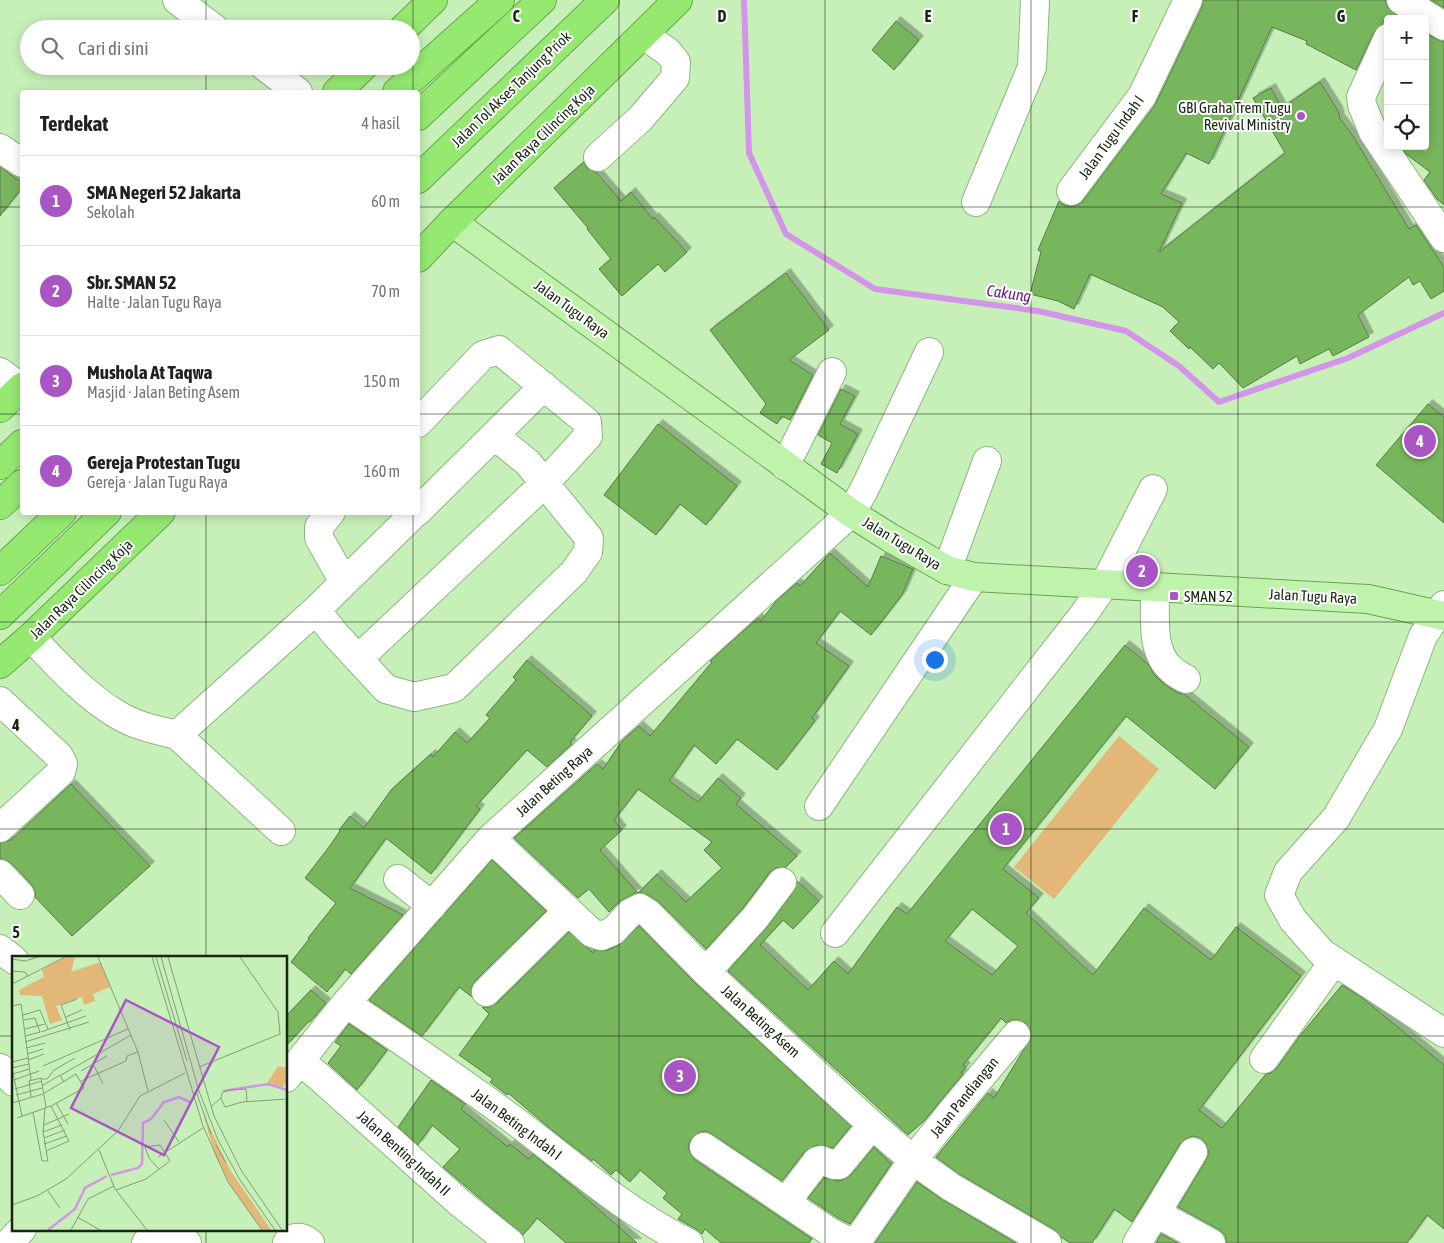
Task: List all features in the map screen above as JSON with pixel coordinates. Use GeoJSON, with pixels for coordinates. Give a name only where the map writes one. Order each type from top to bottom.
{"type":"FeatureCollection","features":[{"type":"Feature","properties":{"kind":"highway"},"geometry":{"type":"LineString","coordinates":[[412,20],[432,0]]}},
{"type":"Feature","properties":{"kind":"highway"},"geometry":{"type":"LineString","coordinates":[[420,72],[500,0]]}},
{"type":"Feature","properties":{"kind":"highway"},"geometry":{"type":"LineString","coordinates":[[420,114],[542,0]]}},
{"type":"Feature","properties":{"kind":"highway","name":"Jalan Tol Akses Tanjung Priok"},"geometry":{"type":"LineString","coordinates":[[420,177],[605,0]]}},
{"type":"Feature","properties":{"kind":"highway","name":"Jalan Raya Cilincing Koja"},"geometry":{"type":"LineString","coordinates":[[420,256],[452,222],[673,5]]}},
{"type":"Feature","properties":{"kind":"highway"},"geometry":{"type":"LineString","coordinates":[[339,90],[355,75]]}},
{"type":"Feature","properties":{"kind":"highway"},"geometry":{"type":"LineString","coordinates":[[400,90],[417,75]]}},
{"type":"Feature","properties":{"kind":"highway"},"geometry":{"type":"LineString","coordinates":[[0,408],[20,390]]}},
{"type":"Feature","properties":{"kind":"highway"},"geometry":{"type":"LineString","coordinates":[[0,465],[20,446]]}},
{"type":"Feature","properties":{"kind":"highway"},"geometry":{"type":"LineString","coordinates":[[0,505],[20,486]]}},
{"type":"Feature","properties":{"kind":"highway"},"geometry":{"type":"LineString","coordinates":[[0,571],[59,515]]}},
{"type":"Feature","properties":{"kind":"highway"},"geometry":{"type":"LineString","coordinates":[[0,615],[103,515]]}},
{"type":"Feature","properties":{"kind":"highway","name":"Jalan Raya Cilincing Koja"},"geometry":{"type":"LineString","coordinates":[[0,664],[31,637],[158,515]]}},
{"type":"Feature","properties":{"kind":"main road","name":"Jalan Tugu Raya"},"geometry":{"type":"LineString","coordinates":[[452,222],[851,513],[947,570],[974,577],[1368,598],[1442,612]]}},
{"type":"Feature","properties":{"kind":"street"},"geometry":{"type":"LineString","coordinates":[[976,202],[1032,68],[1035,0]]}},
{"type":"Feature","properties":{"kind":"street","name":"Jalan Tugu Indah I"},"geometry":{"type":"LineString","coordinates":[[1071,191],[1142,96],[1188,0]]}},
{"type":"Feature","properties":{"kind":"street"},"geometry":{"type":"LineString","coordinates":[[1394,15],[1395,0]]}},
{"type":"Feature","properties":{"kind":"street"},"geometry":{"type":"LineString","coordinates":[[1401,0],[1444,26]]}},
{"type":"Feature","properties":{"kind":"street"},"geometry":{"type":"LineString","coordinates":[[184,2],[205,20]]}},
{"type":"Feature","properties":{"kind":"street"},"geometry":{"type":"LineString","coordinates":[[598,157],[640,119],[675,78],[676,62],[668,52],[644,35]]}},
{"type":"Feature","properties":{"kind":"street"},"geometry":{"type":"LineString","coordinates":[[1384,47],[1361,96],[1362,105],[1373,132],[1444,238]]}},
{"type":"Feature","properties":{"kind":"street"},"geometry":{"type":"LineString","coordinates":[[276,75],[295,90]]}},
{"type":"Feature","properties":{"kind":"street"},"geometry":{"type":"LineString","coordinates":[[0,148],[20,162]]}},
{"type":"Feature","properties":{"kind":"street"},"geometry":{"type":"LineString","coordinates":[[358,659],[545,483],[588,436],[587,422],[499,350],[483,355],[420,421]]}},
{"type":"Feature","properties":{"kind":"street","name":"Jalan Beting Raya"},"geometry":{"type":"LineString","coordinates":[[293,1070],[346,1003],[491,838],[851,513],[864,490],[929,352]]}},
{"type":"Feature","properties":{"kind":"street"},"geometry":{"type":"LineString","coordinates":[[0,372],[20,387]]}},
{"type":"Feature","properties":{"kind":"street"},"geometry":{"type":"LineString","coordinates":[[785,466],[832,372]]}},
{"type":"Feature","properties":{"kind":"street"},"geometry":{"type":"LineString","coordinates":[[420,509],[544,386]]}},
{"type":"Feature","properties":{"kind":"street"},"geometry":{"type":"LineString","coordinates":[[316,610],[386,689],[414,697],[454,688],[574,572],[588,552],[589,538],[528,463],[495,436]]}},
{"type":"Feature","properties":{"kind":"street"},"geometry":{"type":"LineString","coordinates":[[947,570],[988,461]]}},
{"type":"Feature","properties":{"kind":"street"},"geometry":{"type":"LineString","coordinates":[[835,933],[1084,614],[1104,585],[1153,489]]}},
{"type":"Feature","properties":{"kind":"street"},"geometry":{"type":"LineString","coordinates":[[329,515],[319,527],[319,538],[344,582]]}},
{"type":"Feature","properties":{"kind":"street"},"geometry":{"type":"LineString","coordinates":[[177,735],[316,610],[414,515]]}},
{"type":"Feature","properties":{"kind":"street"},"geometry":{"type":"LineString","coordinates":[[819,806],[974,577]]}},
{"type":"Feature","properties":{"kind":"street"},"geometry":{"type":"LineString","coordinates":[[1155,586],[1156,640],[1162,660],[1172,671],[1186,679]]}},
{"type":"Feature","properties":{"kind":"street"},"geometry":{"type":"LineString","coordinates":[[1442,612],[1423,636],[1388,728],[1336,818],[1288,872],[1279,895],[1293,920],[1322,952],[1444,1033]]}},
{"type":"Feature","properties":{"kind":"street"},"geometry":{"type":"LineString","coordinates":[[31,637],[83,690],[118,716],[146,727],[177,735],[281,831]]}},
{"type":"Feature","properties":{"kind":"street"},"geometry":{"type":"LineString","coordinates":[[0,702],[58,756],[63,764],[61,772],[0,828]]}},
{"type":"Feature","properties":{"kind":"street","name":"Jalan Beting Asem"},"geometry":{"type":"LineString","coordinates":[[491,838],[592,933],[601,936],[613,931],[630,913],[640,908],[648,913],[706,972],[872,1125],[914,1160],[951,1187],[1047,1243]]}},
{"type":"Feature","properties":{"kind":"street"},"geometry":{"type":"LineString","coordinates":[[0,874],[20,895]]}},
{"type":"Feature","properties":{"kind":"street"},"geometry":{"type":"LineString","coordinates":[[398,879],[432,906]]}},
{"type":"Feature","properties":{"kind":"street"},"geometry":{"type":"LineString","coordinates":[[706,972],[755,918],[782,882]]}},
{"type":"Feature","properties":{"kind":"street"},"geometry":{"type":"LineString","coordinates":[[486,992],[568,911]]}},
{"type":"Feature","properties":{"kind":"street"},"geometry":{"type":"LineString","coordinates":[[0,949],[12,958]]}},
{"type":"Feature","properties":{"kind":"street"},"geometry":{"type":"LineString","coordinates":[[1264,1059],[1334,961]]}},
{"type":"Feature","properties":{"kind":"street","name":"Jalan Beting Indah I"},"geometry":{"type":"LineString","coordinates":[[346,1003],[514,1120],[598,1186],[669,1234],[689,1243]]}},
{"type":"Feature","properties":{"kind":"street","name":"Jalan Pandiangan"},"geometry":{"type":"LineString","coordinates":[[854,1243],[914,1160],[1016,1035]]}},
{"type":"Feature","properties":{"kind":"street"},"geometry":{"type":"LineString","coordinates":[[0,1068],[12,1080]]}},
{"type":"Feature","properties":{"kind":"street","name":"Jalan Benting Indah II"},"geometry":{"type":"LineString","coordinates":[[293,1070],[316,1074],[460,1203],[510,1243]]}},
{"type":"Feature","properties":{"kind":"street"},"geometry":{"type":"LineString","coordinates":[[786,1202],[817,1161],[821,1160],[839,1165],[872,1125]]}},
{"type":"Feature","properties":{"kind":"street"},"geometry":{"type":"LineString","coordinates":[[704,1147],[830,1232],[854,1243]]}},
{"type":"Feature","properties":{"kind":"street"},"geometry":{"type":"LineString","coordinates":[[1137,1243],[1193,1152]]}},
{"type":"Feature","properties":{"kind":"street"},"geometry":{"type":"LineString","coordinates":[[1156,1213],[1211,1243]]}},
{"type":"Feature","properties":{"kind":"street"},"geometry":{"type":"LineString","coordinates":[[9,1243],[21,1230]]}},
{"type":"Feature","properties":{"kind":"street"},"geometry":{"type":"LineString","coordinates":[[146,1243],[157,1230]]}},
{"type":"Feature","properties":{"kind":"street"},"geometry":{"type":"LineString","coordinates":[[170,1230],[187,1243]]}},
{"type":"Feature","properties":{"kind":"street"},"geometry":{"type":"LineString","coordinates":[[286,1243],[297,1237],[310,1243]]}},
{"type":"Feature","properties":{"kind":"shaded area"},"geometry":{"type":"Polygon","coordinates":[[[1119,736],[1159,769],[1054,899],[1014,867],[1119,736]]]}},
{"type":"Feature","properties":{"kind":"building"},"geometry":{"type":"Polygon","coordinates":[[[1203,0],[1385,0],[1388,8],[1397,15],[1384,15],[1384,21],[1374,32],[1356,70],[1306,44],[1307,41],[1272,27],[1209,164],[1186,153],[1161,194],[1182,203],[1159,252],[1285,153],[1253,98],[1271,88],[1282,108],[1320,82],[1337,109],[1339,117],[1353,136],[1409,229],[1416,225],[1444,267],[1444,291],[1431,299],[1420,281],[1413,285],[1409,277],[1358,315],[1369,337],[1333,356],[1329,349],[1300,364],[1297,356],[1243,388],[1219,363],[1213,369],[1170,331],[1179,322],[1163,307],[1090,274],[1074,309],[1058,301],[1030,294],[1041,252],[1038,250],[1059,201],[1070,207],[1078,205],[1083,201],[1155,105],[1202,7],[1203,0]]]}},
{"type":"Feature","properties":{"kind":"building"},"geometry":{"type":"Polygon","coordinates":[[[1431,0],[1444,0],[1444,8],[1431,0]]]}},
{"type":"Feature","properties":{"kind":"building"},"geometry":{"type":"Polygon","coordinates":[[[896,21],[919,40],[894,70],[872,50],[896,21]]]}},
{"type":"Feature","properties":{"kind":"building"},"geometry":{"type":"Polygon","coordinates":[[[1429,35],[1444,42],[1444,205],[1437,199],[1424,180],[1430,172],[1404,150],[1429,150],[1429,35]]]}},
{"type":"Feature","properties":{"kind":"building"},"geometry":{"type":"Polygon","coordinates":[[[584,162],[587,168],[596,172],[621,201],[631,192],[653,219],[654,217],[687,252],[665,272],[658,264],[622,296],[599,269],[611,259],[554,188],[584,162]]]}},
{"type":"Feature","properties":{"kind":"building"},"geometry":{"type":"Polygon","coordinates":[[[0,167],[20,182],[20,191],[0,216],[0,167]]]}},
{"type":"Feature","properties":{"kind":"building"},"geometry":{"type":"Polygon","coordinates":[[[786,273],[829,330],[789,360],[813,375],[790,420],[782,416],[777,424],[760,413],[766,404],[710,330],[786,273]]]}},
{"type":"Feature","properties":{"kind":"building"},"geometry":{"type":"Polygon","coordinates":[[[841,389],[855,396],[840,424],[858,434],[837,473],[821,464],[832,443],[818,435],[841,389]]]}},
{"type":"Feature","properties":{"kind":"building"},"geometry":{"type":"Polygon","coordinates":[[[1428,404],[1444,417],[1444,523],[1376,465],[1428,404]]]}},
{"type":"Feature","properties":{"kind":"building"},"geometry":{"type":"Polygon","coordinates":[[[658,424],[737,486],[706,525],[680,504],[656,535],[604,495],[658,424]]]}},
{"type":"Feature","properties":{"kind":"building"},"geometry":{"type":"Polygon","coordinates":[[[830,553],[868,587],[881,556],[913,569],[902,595],[871,635],[840,611],[816,643],[849,666],[812,718],[815,721],[777,770],[737,739],[716,764],[694,745],[669,781],[698,802],[718,778],[741,798],[736,804],[797,856],[786,867],[776,868],[770,872],[743,908],[706,949],[659,902],[639,892],[657,874],[686,902],[722,868],[704,850],[712,842],[638,789],[614,820],[622,830],[600,850],[638,893],[619,902],[609,912],[589,889],[578,898],[514,838],[597,764],[603,769],[622,741],[639,726],[650,736],[712,662],[710,661],[758,618],[761,621],[776,601],[797,583],[800,586],[830,553]]]}},
{"type":"Feature","properties":{"kind":"building"},"geometry":{"type":"Polygon","coordinates":[[[1125,645],[1149,665],[1153,673],[1164,684],[1178,693],[1184,694],[1249,747],[1215,789],[1126,716],[1003,869],[1039,898],[1026,913],[1093,975],[1144,908],[1211,960],[1236,927],[1301,976],[1199,1110],[1222,1128],[1266,1074],[1271,1073],[1277,1068],[1299,1037],[1342,985],[1361,997],[1444,1065],[1444,1229],[1427,1215],[1407,1243],[1227,1243],[1225,1235],[1218,1229],[1178,1207],[1209,1153],[1206,1144],[1201,1138],[1193,1136],[1185,1139],[1180,1144],[1132,1222],[1114,1209],[1092,1243],[1070,1243],[1055,1230],[959,1174],[936,1157],[988,1093],[994,1098],[1031,1038],[1030,1029],[1026,1023],[1011,1020],[1006,1023],[1001,1018],[963,1065],[966,1067],[961,1073],[963,1074],[924,1121],[908,1135],[728,971],[767,927],[794,891],[797,881],[819,901],[793,929],[783,920],[760,945],[808,990],[834,961],[848,974],[897,907],[907,914],[1125,645]],[[972,909],[945,941],[992,975],[1018,946],[972,909]]]}},
{"type":"Feature","properties":{"kind":"building"},"geometry":{"type":"Polygon","coordinates":[[[527,660],[592,716],[570,742],[572,744],[547,767],[527,750],[476,806],[480,809],[431,874],[386,838],[350,888],[403,915],[351,974],[345,969],[327,992],[291,962],[336,903],[305,878],[350,816],[364,828],[391,790],[431,754],[433,757],[455,732],[467,743],[490,718],[486,715],[516,680],[513,677],[527,660]]]}},
{"type":"Feature","properties":{"kind":"building"},"geometry":{"type":"Polygon","coordinates":[[[71,784],[150,866],[72,936],[35,897],[35,891],[31,884],[11,863],[0,858],[0,843],[11,840],[71,784]]]}},
{"type":"Feature","properties":{"kind":"building"},"geometry":{"type":"Polygon","coordinates":[[[492,860],[546,911],[475,981],[471,988],[472,997],[459,987],[422,1036],[369,1000],[492,860]]]}},
{"type":"Feature","properties":{"kind":"building"},"geometry":{"type":"Polygon","coordinates":[[[639,926],[695,983],[851,1126],[833,1148],[817,1145],[805,1151],[782,1181],[705,1131],[698,1133],[691,1139],[688,1146],[695,1160],[812,1239],[809,1243],[721,1243],[705,1229],[702,1234],[678,1219],[682,1214],[663,1198],[667,1193],[640,1170],[630,1182],[616,1170],[611,1175],[593,1159],[592,1161],[553,1131],[508,1093],[507,1095],[490,1082],[493,1079],[459,1055],[489,1014],[482,1007],[489,1007],[497,1003],[569,932],[593,953],[595,950],[606,951],[619,945],[639,926]]]}},
{"type":"Feature","properties":{"kind":"building"},"geometry":{"type":"Polygon","coordinates":[[[311,990],[326,1003],[288,1044],[288,1014],[311,990]]]}},
{"type":"Feature","properties":{"kind":"building"},"geometry":{"type":"Polygon","coordinates":[[[349,1024],[387,1050],[357,1090],[328,1063],[341,1046],[335,1042],[349,1024]]]}},
{"type":"Feature","properties":{"kind":"building"},"geometry":{"type":"Polygon","coordinates":[[[431,1080],[465,1104],[461,1109],[508,1147],[510,1144],[529,1159],[533,1154],[637,1243],[566,1243],[537,1218],[523,1235],[443,1167],[460,1149],[432,1125],[418,1145],[398,1127],[431,1080]]]}},
{"type":"Feature","properties":{"kind":"building"},"geometry":{"type":"Polygon","coordinates":[[[874,1147],[891,1164],[850,1224],[808,1198],[824,1178],[839,1181],[851,1175],[874,1147]]]}},
{"type":"Feature","properties":{"kind":"building"},"geometry":{"type":"Polygon","coordinates":[[[917,1182],[943,1200],[1016,1243],[875,1243],[917,1182]]]}},
{"type":"Feature","properties":{"kind":"building"},"geometry":{"type":"Polygon","coordinates":[[[1161,1234],[1178,1243],[1156,1243],[1161,1234]]]}},
{"type":"Feature","properties":{"kind":"waterway","name":"Cakung"},"geometry":{"type":"LineString","coordinates":[[744,0],[749,153],[786,234],[875,289],[1038,311],[1126,331],[1179,366],[1219,402],[1348,358],[1444,313]]}},
{"type":"Feature","properties":{"kind":"place","name":"GBI Graha Trem Tugu Revival Ministry"},"geometry":{"type":"Point","coordinates":[1301,116]}},
{"type":"Feature","properties":{"kind":"place","name":"Gereja Protestan Tugu"},"geometry":{"type":"Point","coordinates":[1420,441]}},
{"type":"Feature","properties":{"kind":"place","name":"Sbr. SMAN 52"},"geometry":{"type":"Point","coordinates":[1142,571]}},
{"type":"Feature","properties":{"kind":"place","name":"SMAN 52"},"geometry":{"type":"Point","coordinates":[1174,596]}},
{"type":"Feature","properties":{"kind":"place","name":"SMA Negeri 52 Jakarta"},"geometry":{"type":"Point","coordinates":[1006,829]}},
{"type":"Feature","properties":{"kind":"place","name":"Mushola At Taqwa"},"geometry":{"type":"Point","coordinates":[680,1076]}}]}
